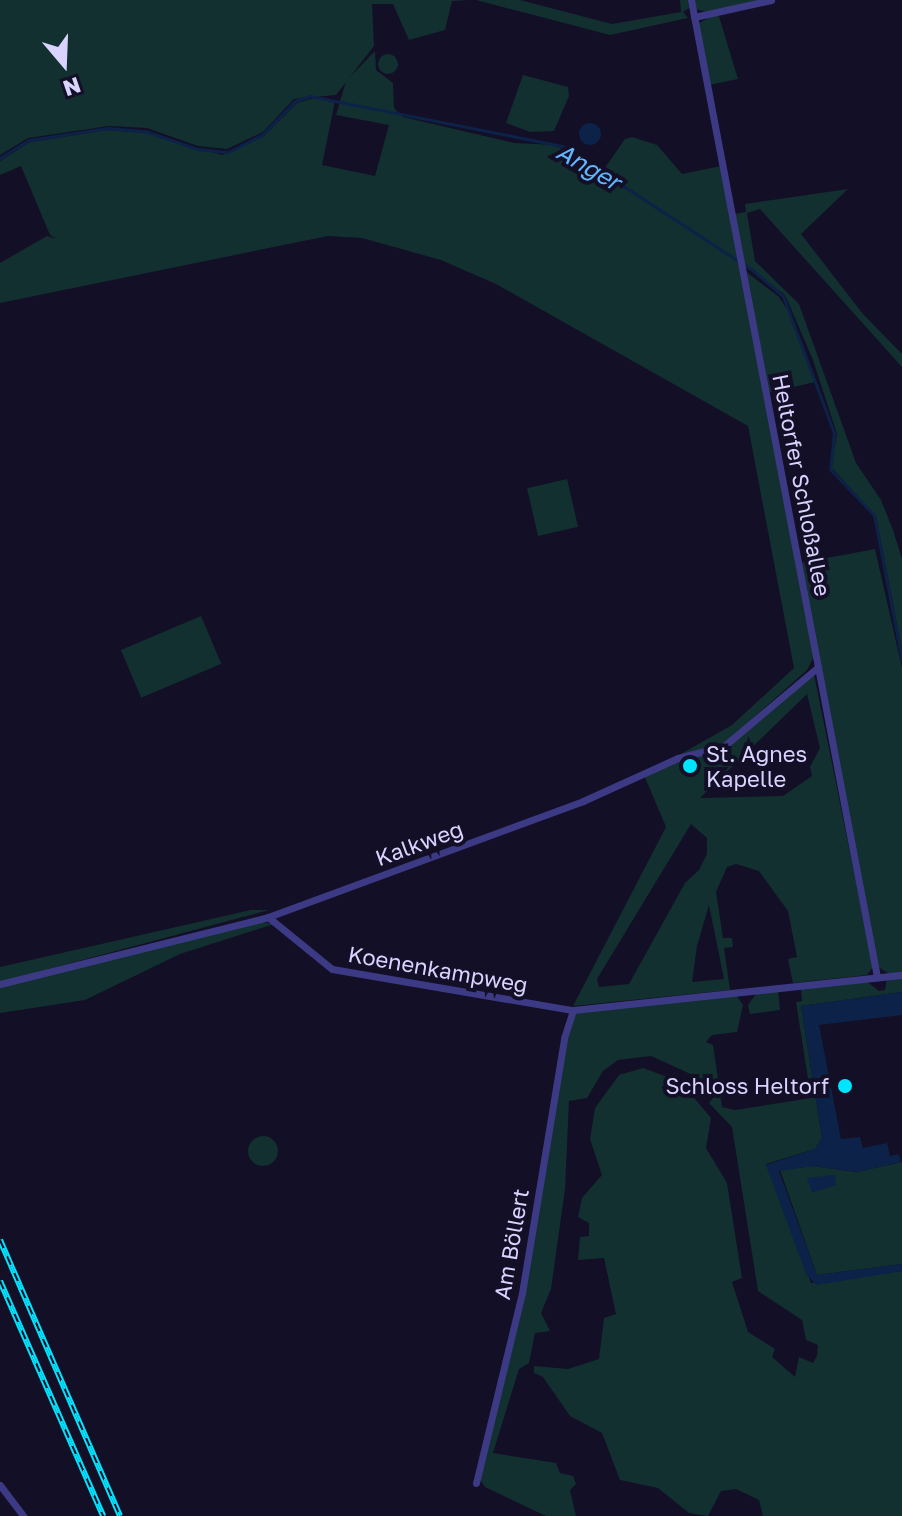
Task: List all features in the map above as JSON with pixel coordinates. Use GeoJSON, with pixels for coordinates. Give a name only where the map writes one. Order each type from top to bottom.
{"type":"FeatureCollection","features":[{"type":"Feature","properties":{"kind":"street","name":"Heltorfer Schloßallee"},"geometry":{"type":"LineString","coordinates":[[691,0],[877,977]]}},
{"type":"Feature","properties":{"kind":"street"},"geometry":{"type":"LineString","coordinates":[[694,17],[771,0]]}},
{"type":"Feature","properties":{"kind":"street","name":"Kalkweg"},"geometry":{"type":"LineString","coordinates":[[0,984],[268,917],[583,801],[678,758],[724,746],[818,667]]}},
{"type":"Feature","properties":{"kind":"street","name":"Koenenkampweg"},"geometry":{"type":"LineString","coordinates":[[268,917],[332,969],[573,1010]]}},
{"type":"Feature","properties":{"kind":"street"},"geometry":{"type":"LineString","coordinates":[[573,1010],[902,975]]}},
{"type":"Feature","properties":{"kind":"street","name":"Am Böllert"},"geometry":{"type":"LineString","coordinates":[[476,1483],[522,1293],[564,1038],[573,1010]]}},
{"type":"Feature","properties":{"kind":"street"},"geometry":{"type":"LineString","coordinates":[[0,1485],[23,1516]]}},
{"type":"Feature","properties":{"kind":"green space"},"geometry":{"type":"Polygon","coordinates":[[[0,0],[469,0],[452,1],[445,30],[409,40],[393,4],[372,4],[374,46],[336,95],[294,99],[263,132],[227,149],[198,146],[147,128],[109,126],[28,138],[0,155],[0,0]]]}},
{"type":"Feature","properties":{"kind":"green space"},"geometry":{"type":"Polygon","coordinates":[[[476,0],[520,0],[612,24],[681,12],[680,0],[688,0],[689,8],[683,12],[688,18],[610,35],[476,0]]]}},
{"type":"Feature","properties":{"kind":"green space"},"geometry":{"type":"Polygon","coordinates":[[[694,0],[765,0],[706,12],[696,9],[694,0]]]}},
{"type":"Feature","properties":{"kind":"green space"},"geometry":{"type":"Polygon","coordinates":[[[718,13],[738,79],[709,85],[697,24],[718,13]]]}},
{"type":"Feature","properties":{"kind":"green space"},"geometry":{"type":"Polygon","coordinates":[[[375,51],[376,70],[393,83],[394,108],[403,117],[514,143],[556,145],[586,168],[602,172],[625,139],[632,137],[657,145],[682,174],[721,166],[814,656],[807,670],[726,742],[672,759],[732,725],[794,668],[748,426],[496,284],[441,260],[362,238],[328,236],[0,303],[0,263],[47,236],[57,239],[50,235],[21,166],[0,175],[0,161],[30,142],[107,130],[146,133],[222,155],[264,136],[297,103],[317,97],[335,101],[322,165],[375,176],[389,125],[336,115],[346,81],[375,51]]]}},
{"type":"Feature","properties":{"kind":"green space"},"geometry":{"type":"Polygon","coordinates":[[[388,54],[395,57],[398,64],[395,71],[388,74],[381,71],[378,64],[381,57],[388,54]]]}},
{"type":"Feature","properties":{"kind":"green space"},"geometry":{"type":"Polygon","coordinates":[[[523,75],[568,87],[569,96],[554,131],[530,132],[506,123],[523,75]]]}},
{"type":"Feature","properties":{"kind":"green space"},"geometry":{"type":"Polygon","coordinates":[[[848,189],[801,234],[863,314],[902,354],[902,367],[760,209],[747,213],[755,261],[799,304],[856,463],[881,500],[893,530],[902,559],[902,650],[876,516],[831,467],[837,434],[813,360],[785,295],[744,265],[734,214],[746,212],[745,204],[848,189]]]}},
{"type":"Feature","properties":{"kind":"green space"},"geometry":{"type":"Polygon","coordinates":[[[745,271],[778,296],[790,313],[815,382],[768,393],[745,271]]]}},
{"type":"Feature","properties":{"kind":"green space"},"geometry":{"type":"Polygon","coordinates":[[[567,479],[578,527],[538,536],[527,488],[567,479]]]}},
{"type":"Feature","properties":{"kind":"green space"},"geometry":{"type":"Polygon","coordinates":[[[875,549],[902,668],[902,973],[888,973],[878,967],[800,563],[875,549]]]}},
{"type":"Feature","properties":{"kind":"green space"},"geometry":{"type":"Polygon","coordinates":[[[201,616],[221,664],[141,698],[121,650],[201,616]]]}},
{"type":"Feature","properties":{"kind":"green space"},"geometry":{"type":"Polygon","coordinates":[[[814,674],[873,967],[867,975],[793,983],[788,959],[797,957],[788,911],[759,871],[736,864],[727,867],[716,892],[723,938],[732,938],[733,947],[724,948],[730,990],[573,1006],[666,827],[644,775],[678,759],[710,753],[714,759],[814,674]],[[807,694],[700,798],[783,796],[812,776],[810,767],[820,748],[807,694]],[[691,824],[597,979],[599,987],[629,984],[685,883],[699,870],[707,854],[707,838],[691,824]],[[709,905],[697,946],[692,982],[724,979],[709,905]]]}},
{"type":"Feature","properties":{"kind":"green space"},"geometry":{"type":"Polygon","coordinates":[[[251,910],[269,910],[0,982],[0,967],[251,910]]]}},
{"type":"Feature","properties":{"kind":"green space"},"geometry":{"type":"Polygon","coordinates":[[[260,922],[274,924],[180,954],[85,1000],[0,1013],[0,986],[260,922]]]}},
{"type":"Feature","properties":{"kind":"green space"},"geometry":{"type":"Polygon","coordinates":[[[902,977],[902,992],[801,1006],[822,1138],[815,1149],[766,1164],[811,1283],[902,1271],[902,1516],[763,1516],[759,1500],[736,1489],[721,1491],[708,1516],[689,1513],[658,1488],[620,1480],[602,1433],[570,1416],[543,1377],[534,1373],[534,1366],[568,1369],[599,1359],[604,1318],[616,1314],[604,1258],[578,1260],[580,1237],[589,1236],[589,1223],[578,1217],[582,1198],[602,1175],[590,1139],[595,1108],[619,1075],[643,1068],[681,1082],[711,1118],[706,1148],[727,1183],[742,1278],[732,1282],[748,1332],[775,1349],[772,1357],[795,1377],[799,1357],[813,1363],[817,1356],[818,1345],[806,1340],[802,1320],[758,1291],[732,1127],[709,1103],[713,1098],[695,1076],[651,1056],[618,1060],[603,1071],[587,1098],[569,1101],[565,1189],[551,1289],[541,1313],[550,1331],[535,1333],[529,1363],[519,1369],[493,1453],[556,1463],[560,1473],[573,1476],[576,1484],[570,1490],[576,1516],[546,1516],[485,1487],[479,1478],[518,1314],[571,1021],[577,1013],[736,995],[743,1005],[737,1032],[712,1035],[706,1042],[713,1045],[722,1107],[735,1110],[811,1098],[796,1002],[802,1001],[801,988],[866,981],[879,991],[885,990],[887,979],[902,977]]]}},
{"type":"Feature","properties":{"kind":"green space"},"geometry":{"type":"Polygon","coordinates":[[[778,990],[780,1010],[750,1014],[748,1005],[756,994],[778,990]]]}},
{"type":"Feature","properties":{"kind":"green space"},"geometry":{"type":"Polygon","coordinates":[[[263,1136],[274,1140],[278,1151],[274,1162],[263,1166],[252,1162],[248,1151],[252,1140],[263,1136]]]}},
{"type":"Feature","properties":{"kind":"green space"},"geometry":{"type":"Polygon","coordinates":[[[902,1162],[902,1264],[817,1275],[780,1170],[813,1166],[856,1172],[902,1162]]]}},
{"type":"Feature","properties":{"kind":"water"},"geometry":{"type":"Polygon","coordinates":[[[590,123],[598,126],[601,134],[598,142],[590,145],[582,142],[579,134],[582,126],[590,123]]]}},
{"type":"Feature","properties":{"kind":"water"},"geometry":{"type":"Polygon","coordinates":[[[902,992],[902,1015],[819,1025],[841,1139],[860,1137],[863,1148],[887,1143],[890,1156],[899,1154],[901,1162],[856,1172],[813,1166],[779,1171],[817,1275],[902,1264],[902,1271],[816,1285],[806,1274],[766,1165],[815,1149],[822,1138],[801,1006],[902,992]]]}},
{"type":"Feature","properties":{"kind":"water"},"geometry":{"type":"Polygon","coordinates":[[[835,1175],[836,1185],[812,1193],[807,1178],[835,1175]]]}},
{"type":"Feature","properties":{"kind":"waterway","name":"Anger"},"geometry":{"type":"LineString","coordinates":[[0,158],[29,140],[108,128],[145,131],[198,149],[228,152],[263,134],[295,101],[310,96],[562,146],[751,269],[783,296],[834,433],[830,469],[874,515],[902,660]]}},
{"type":"Feature","properties":{"kind":"railway"},"geometry":{"type":"LineString","coordinates":[[0,1240],[120,1516]]}},
{"type":"Feature","properties":{"kind":"railway"},"geometry":{"type":"LineString","coordinates":[[0,1281],[103,1516]]}},
{"type":"Feature","properties":{"kind":"place","name":"St. Agnes Kapelle"},"geometry":{"type":"Point","coordinates":[690,766]}},
{"type":"Feature","properties":{"kind":"place","name":"Schloss Heltorf"},"geometry":{"type":"Point","coordinates":[845,1086]}}]}
